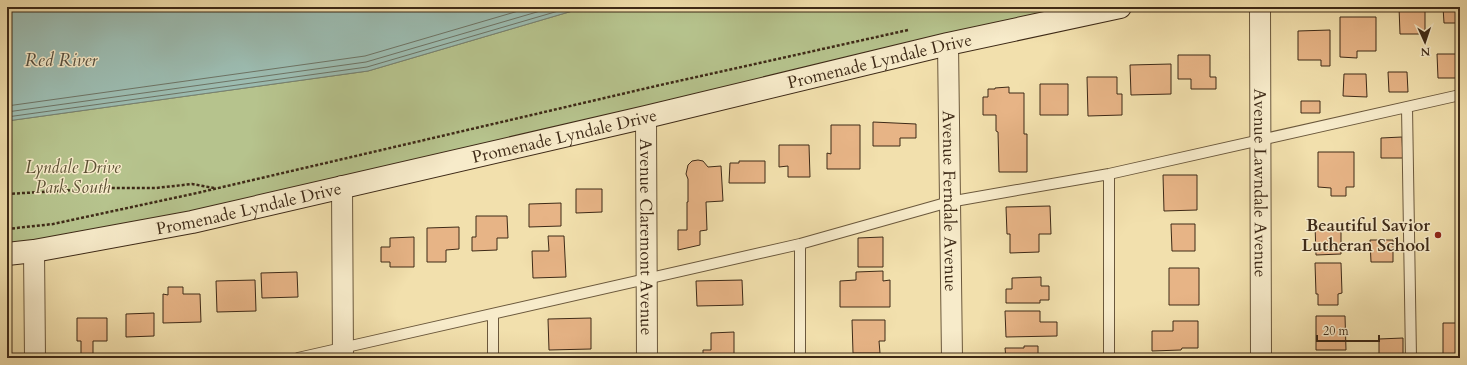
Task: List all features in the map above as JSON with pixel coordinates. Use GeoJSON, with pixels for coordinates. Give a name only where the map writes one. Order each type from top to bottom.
{"type":"FeatureCollection","features":[{"type":"Feature","properties":{"kind":"street","name":"Promenade Lyndale Drive"},"geometry":{"type":"LineString","coordinates":[[7,254],[34,251],[192,222],[948,44],[1120,7]]}},
{"type":"Feature","properties":{"kind":"street","name":"Avenue Lawndale Avenue"},"geometry":{"type":"LineString","coordinates":[[1260,7],[1261,358]]}},
{"type":"Feature","properties":{"kind":"street","name":"Avenue Ferndale Avenue"},"geometry":{"type":"LineString","coordinates":[[948,44],[952,358]]}},
{"type":"Feature","properties":{"kind":"street","name":"Avenue Claremont Avenue"},"geometry":{"type":"LineString","coordinates":[[646,116],[647,358]]}},
{"type":"Feature","properties":{"kind":"street"},"geometry":{"type":"LineString","coordinates":[[342,186],[343,353]]}},
{"type":"Feature","properties":{"kind":"street"},"geometry":{"type":"LineString","coordinates":[[34,251],[35,358]]}},
{"type":"Feature","properties":{"kind":"lane"},"geometry":{"type":"LineString","coordinates":[[298,358],[343,353],[493,314],[800,244],[949,202],[1109,174],[1460,95]]}},
{"type":"Feature","properties":{"kind":"lane"},"geometry":{"type":"LineString","coordinates":[[1408,107],[1411,358]]}},
{"type":"Feature","properties":{"kind":"lane"},"geometry":{"type":"LineString","coordinates":[[1109,174],[1109,358]]}},
{"type":"Feature","properties":{"kind":"lane"},"geometry":{"type":"LineString","coordinates":[[800,244],[800,358]]}},
{"type":"Feature","properties":{"kind":"lane"},"geometry":{"type":"LineString","coordinates":[[493,314],[493,358]]}},
{"type":"Feature","properties":{"kind":"path"},"geometry":{"type":"LineString","coordinates":[[7,229],[53,224],[910,29]]}},
{"type":"Feature","properties":{"kind":"path"},"geometry":{"type":"LineString","coordinates":[[7,194],[108,188],[156,188],[192,184],[215,188]]}},
{"type":"Feature","properties":{"kind":"green space","name":"Lyndale Drive Park South"},"geometry":{"type":"Polygon","coordinates":[[[586,7],[1120,7],[7,254],[7,121],[368,71],[586,7]]]}},
{"type":"Feature","properties":{"kind":"water","name":"Red River"},"geometry":{"type":"Polygon","coordinates":[[[7,7],[586,7],[368,71],[7,121],[7,7]]]}},
{"type":"Feature","properties":{"kind":"building"},"geometry":{"type":"Polygon","coordinates":[[[1399,7],[1425,7],[1425,34],[1400,34],[1399,7]]]}},
{"type":"Feature","properties":{"kind":"building"},"geometry":{"type":"Polygon","coordinates":[[[1443,7],[1460,7],[1460,23],[1444,23],[1443,7]]]}},
{"type":"Feature","properties":{"kind":"building"},"geometry":{"type":"Polygon","coordinates":[[[1340,17],[1376,17],[1376,51],[1357,51],[1357,58],[1340,57],[1340,17]]]}},
{"type":"Feature","properties":{"kind":"building"},"geometry":{"type":"Polygon","coordinates":[[[1330,30],[1330,66],[1321,66],[1321,60],[1298,60],[1298,31],[1330,30]]]}},
{"type":"Feature","properties":{"kind":"building"},"geometry":{"type":"Polygon","coordinates":[[[1437,54],[1459,54],[1460,78],[1438,78],[1437,54]]]}},
{"type":"Feature","properties":{"kind":"building"},"geometry":{"type":"Polygon","coordinates":[[[1178,55],[1210,55],[1210,77],[1216,77],[1216,89],[1191,89],[1191,79],[1178,79],[1178,55]]]}},
{"type":"Feature","properties":{"kind":"building"},"geometry":{"type":"Polygon","coordinates":[[[1171,64],[1171,94],[1131,95],[1130,65],[1171,64]]]}},
{"type":"Feature","properties":{"kind":"building"},"geometry":{"type":"Polygon","coordinates":[[[1388,72],[1407,72],[1408,92],[1389,92],[1388,72]]]}},
{"type":"Feature","properties":{"kind":"building"},"geometry":{"type":"Polygon","coordinates":[[[1344,74],[1366,74],[1367,97],[1343,96],[1344,74]]]}},
{"type":"Feature","properties":{"kind":"building"},"geometry":{"type":"Polygon","coordinates":[[[1087,77],[1117,77],[1117,94],[1122,94],[1122,115],[1088,116],[1087,77]]]}},
{"type":"Feature","properties":{"kind":"building"},"geometry":{"type":"Polygon","coordinates":[[[1040,84],[1068,84],[1068,115],[1040,115],[1040,84]]]}},
{"type":"Feature","properties":{"kind":"building"},"geometry":{"type":"Polygon","coordinates":[[[1009,87],[1009,93],[1024,93],[1024,134],[1027,134],[1027,172],[999,172],[996,115],[983,115],[983,97],[988,97],[988,89],[1009,87]]]}},
{"type":"Feature","properties":{"kind":"building"},"geometry":{"type":"Polygon","coordinates":[[[1301,101],[1320,101],[1320,113],[1301,113],[1301,101]]]}},
{"type":"Feature","properties":{"kind":"building"},"geometry":{"type":"Polygon","coordinates":[[[873,122],[916,124],[916,138],[900,138],[900,146],[873,146],[873,122]]]}},
{"type":"Feature","properties":{"kind":"building"},"geometry":{"type":"Polygon","coordinates":[[[831,125],[860,125],[860,169],[827,169],[827,153],[831,154],[831,125]]]}},
{"type":"Feature","properties":{"kind":"building"},"geometry":{"type":"Polygon","coordinates":[[[1402,137],[1403,158],[1381,158],[1381,138],[1402,137]]]}},
{"type":"Feature","properties":{"kind":"building"},"geometry":{"type":"Polygon","coordinates":[[[779,145],[809,145],[810,177],[788,177],[788,166],[779,167],[779,145]]]}},
{"type":"Feature","properties":{"kind":"building"},"geometry":{"type":"Polygon","coordinates":[[[1318,152],[1354,152],[1354,187],[1346,187],[1346,196],[1331,196],[1331,188],[1318,187],[1318,152]]]}},
{"type":"Feature","properties":{"kind":"building"},"geometry":{"type":"Polygon","coordinates":[[[692,161],[703,161],[708,167],[721,166],[723,201],[706,202],[707,230],[700,231],[700,245],[678,250],[678,230],[687,230],[688,179],[686,174],[688,165],[692,161]]]}},
{"type":"Feature","properties":{"kind":"building"},"geometry":{"type":"Polygon","coordinates":[[[739,161],[765,161],[765,183],[729,183],[730,163],[739,163],[739,161]]]}},
{"type":"Feature","properties":{"kind":"building"},"geometry":{"type":"Polygon","coordinates":[[[1163,175],[1197,175],[1197,210],[1164,211],[1163,175]]]}},
{"type":"Feature","properties":{"kind":"building"},"geometry":{"type":"Polygon","coordinates":[[[576,189],[602,189],[602,212],[576,213],[576,189]]]}},
{"type":"Feature","properties":{"kind":"building"},"geometry":{"type":"Polygon","coordinates":[[[561,203],[561,226],[529,227],[529,204],[561,203]]]}},
{"type":"Feature","properties":{"kind":"building"},"geometry":{"type":"Polygon","coordinates":[[[1050,206],[1051,234],[1039,234],[1039,252],[1010,253],[1010,234],[1007,234],[1006,207],[1050,206]]]}},
{"type":"Feature","properties":{"kind":"building"},"geometry":{"type":"Polygon","coordinates":[[[476,216],[507,216],[508,238],[497,238],[497,250],[472,251],[472,237],[476,237],[476,216]]]}},
{"type":"Feature","properties":{"kind":"building"},"geometry":{"type":"Polygon","coordinates":[[[1171,224],[1195,224],[1195,251],[1172,251],[1171,224]]]}},
{"type":"Feature","properties":{"kind":"building"},"geometry":{"type":"Polygon","coordinates":[[[1341,224],[1341,254],[1316,255],[1315,225],[1341,224]]]}},
{"type":"Feature","properties":{"kind":"building"},"geometry":{"type":"Polygon","coordinates":[[[459,227],[459,249],[446,250],[446,262],[427,262],[427,228],[459,227]]]}},
{"type":"Feature","properties":{"kind":"building"},"geometry":{"type":"Polygon","coordinates":[[[548,236],[564,236],[566,277],[533,278],[532,251],[549,251],[548,236]]]}},
{"type":"Feature","properties":{"kind":"building"},"geometry":{"type":"Polygon","coordinates":[[[414,237],[414,267],[390,267],[390,262],[381,262],[381,247],[390,247],[390,238],[414,237]]]}},
{"type":"Feature","properties":{"kind":"building"},"geometry":{"type":"Polygon","coordinates":[[[883,237],[883,267],[858,267],[858,238],[883,237]]]}},
{"type":"Feature","properties":{"kind":"building"},"geometry":{"type":"Polygon","coordinates":[[[1370,240],[1393,240],[1393,262],[1371,262],[1370,240]]]}},
{"type":"Feature","properties":{"kind":"building"},"geometry":{"type":"Polygon","coordinates":[[[1315,263],[1341,263],[1342,293],[1338,294],[1338,305],[1318,305],[1318,294],[1316,294],[1315,263]]]}},
{"type":"Feature","properties":{"kind":"building"},"geometry":{"type":"Polygon","coordinates":[[[1169,268],[1199,268],[1199,305],[1169,305],[1169,268]]]}},
{"type":"Feature","properties":{"kind":"building"},"geometry":{"type":"Polygon","coordinates":[[[883,271],[883,281],[890,280],[890,307],[840,307],[840,281],[856,280],[856,272],[883,271]]]}},
{"type":"Feature","properties":{"kind":"building"},"geometry":{"type":"Polygon","coordinates":[[[297,272],[298,297],[262,298],[261,273],[297,272]]]}},
{"type":"Feature","properties":{"kind":"building"},"geometry":{"type":"Polygon","coordinates":[[[1041,277],[1041,286],[1049,286],[1049,300],[1040,300],[1040,303],[1006,303],[1006,289],[1012,289],[1012,278],[1041,277]]]}},
{"type":"Feature","properties":{"kind":"building"},"geometry":{"type":"Polygon","coordinates":[[[255,280],[256,311],[217,312],[216,281],[255,280]]]}},
{"type":"Feature","properties":{"kind":"building"},"geometry":{"type":"Polygon","coordinates":[[[742,280],[743,305],[697,306],[696,281],[742,280]]]}},
{"type":"Feature","properties":{"kind":"building"},"geometry":{"type":"Polygon","coordinates":[[[168,287],[183,287],[183,294],[200,294],[201,322],[163,323],[163,294],[168,295],[168,287]]]}},
{"type":"Feature","properties":{"kind":"building"},"geometry":{"type":"Polygon","coordinates":[[[1005,311],[1040,311],[1040,322],[1057,322],[1057,336],[1006,337],[1005,311]]]}},
{"type":"Feature","properties":{"kind":"building"},"geometry":{"type":"Polygon","coordinates":[[[154,313],[154,336],[126,337],[126,314],[154,313]]]}},
{"type":"Feature","properties":{"kind":"building"},"geometry":{"type":"Polygon","coordinates":[[[1316,316],[1345,316],[1346,350],[1316,350],[1316,316]]]}},
{"type":"Feature","properties":{"kind":"building"},"geometry":{"type":"Polygon","coordinates":[[[77,318],[107,318],[107,341],[93,341],[93,358],[81,358],[81,341],[77,341],[77,318]]]}},
{"type":"Feature","properties":{"kind":"building"},"geometry":{"type":"Polygon","coordinates":[[[591,318],[591,349],[549,350],[548,319],[591,318]]]}},
{"type":"Feature","properties":{"kind":"building"},"geometry":{"type":"Polygon","coordinates":[[[852,320],[885,320],[885,341],[879,341],[880,353],[853,353],[852,320]]]}},
{"type":"Feature","properties":{"kind":"building"},"geometry":{"type":"Polygon","coordinates":[[[1173,321],[1198,321],[1198,348],[1152,351],[1152,331],[1173,331],[1173,321]]]}},
{"type":"Feature","properties":{"kind":"building"},"geometry":{"type":"Polygon","coordinates":[[[1443,323],[1460,323],[1460,358],[1443,358],[1443,323]]]}},
{"type":"Feature","properties":{"kind":"building"},"geometry":{"type":"Polygon","coordinates":[[[734,332],[734,358],[703,358],[703,350],[711,350],[711,333],[734,332]]]}},
{"type":"Feature","properties":{"kind":"building"},"geometry":{"type":"Polygon","coordinates":[[[1403,338],[1403,355],[1379,355],[1379,339],[1403,338]]]}},
{"type":"Feature","properties":{"kind":"building"},"geometry":{"type":"Polygon","coordinates":[[[1024,346],[1038,346],[1038,354],[1045,354],[1045,358],[1006,358],[1005,348],[1024,348],[1024,346]]]}},
{"type":"Feature","properties":{"kind":"place","name":"Beautiful Savior Lutheran School"},"geometry":{"type":"Point","coordinates":[1438,235]}}]}
